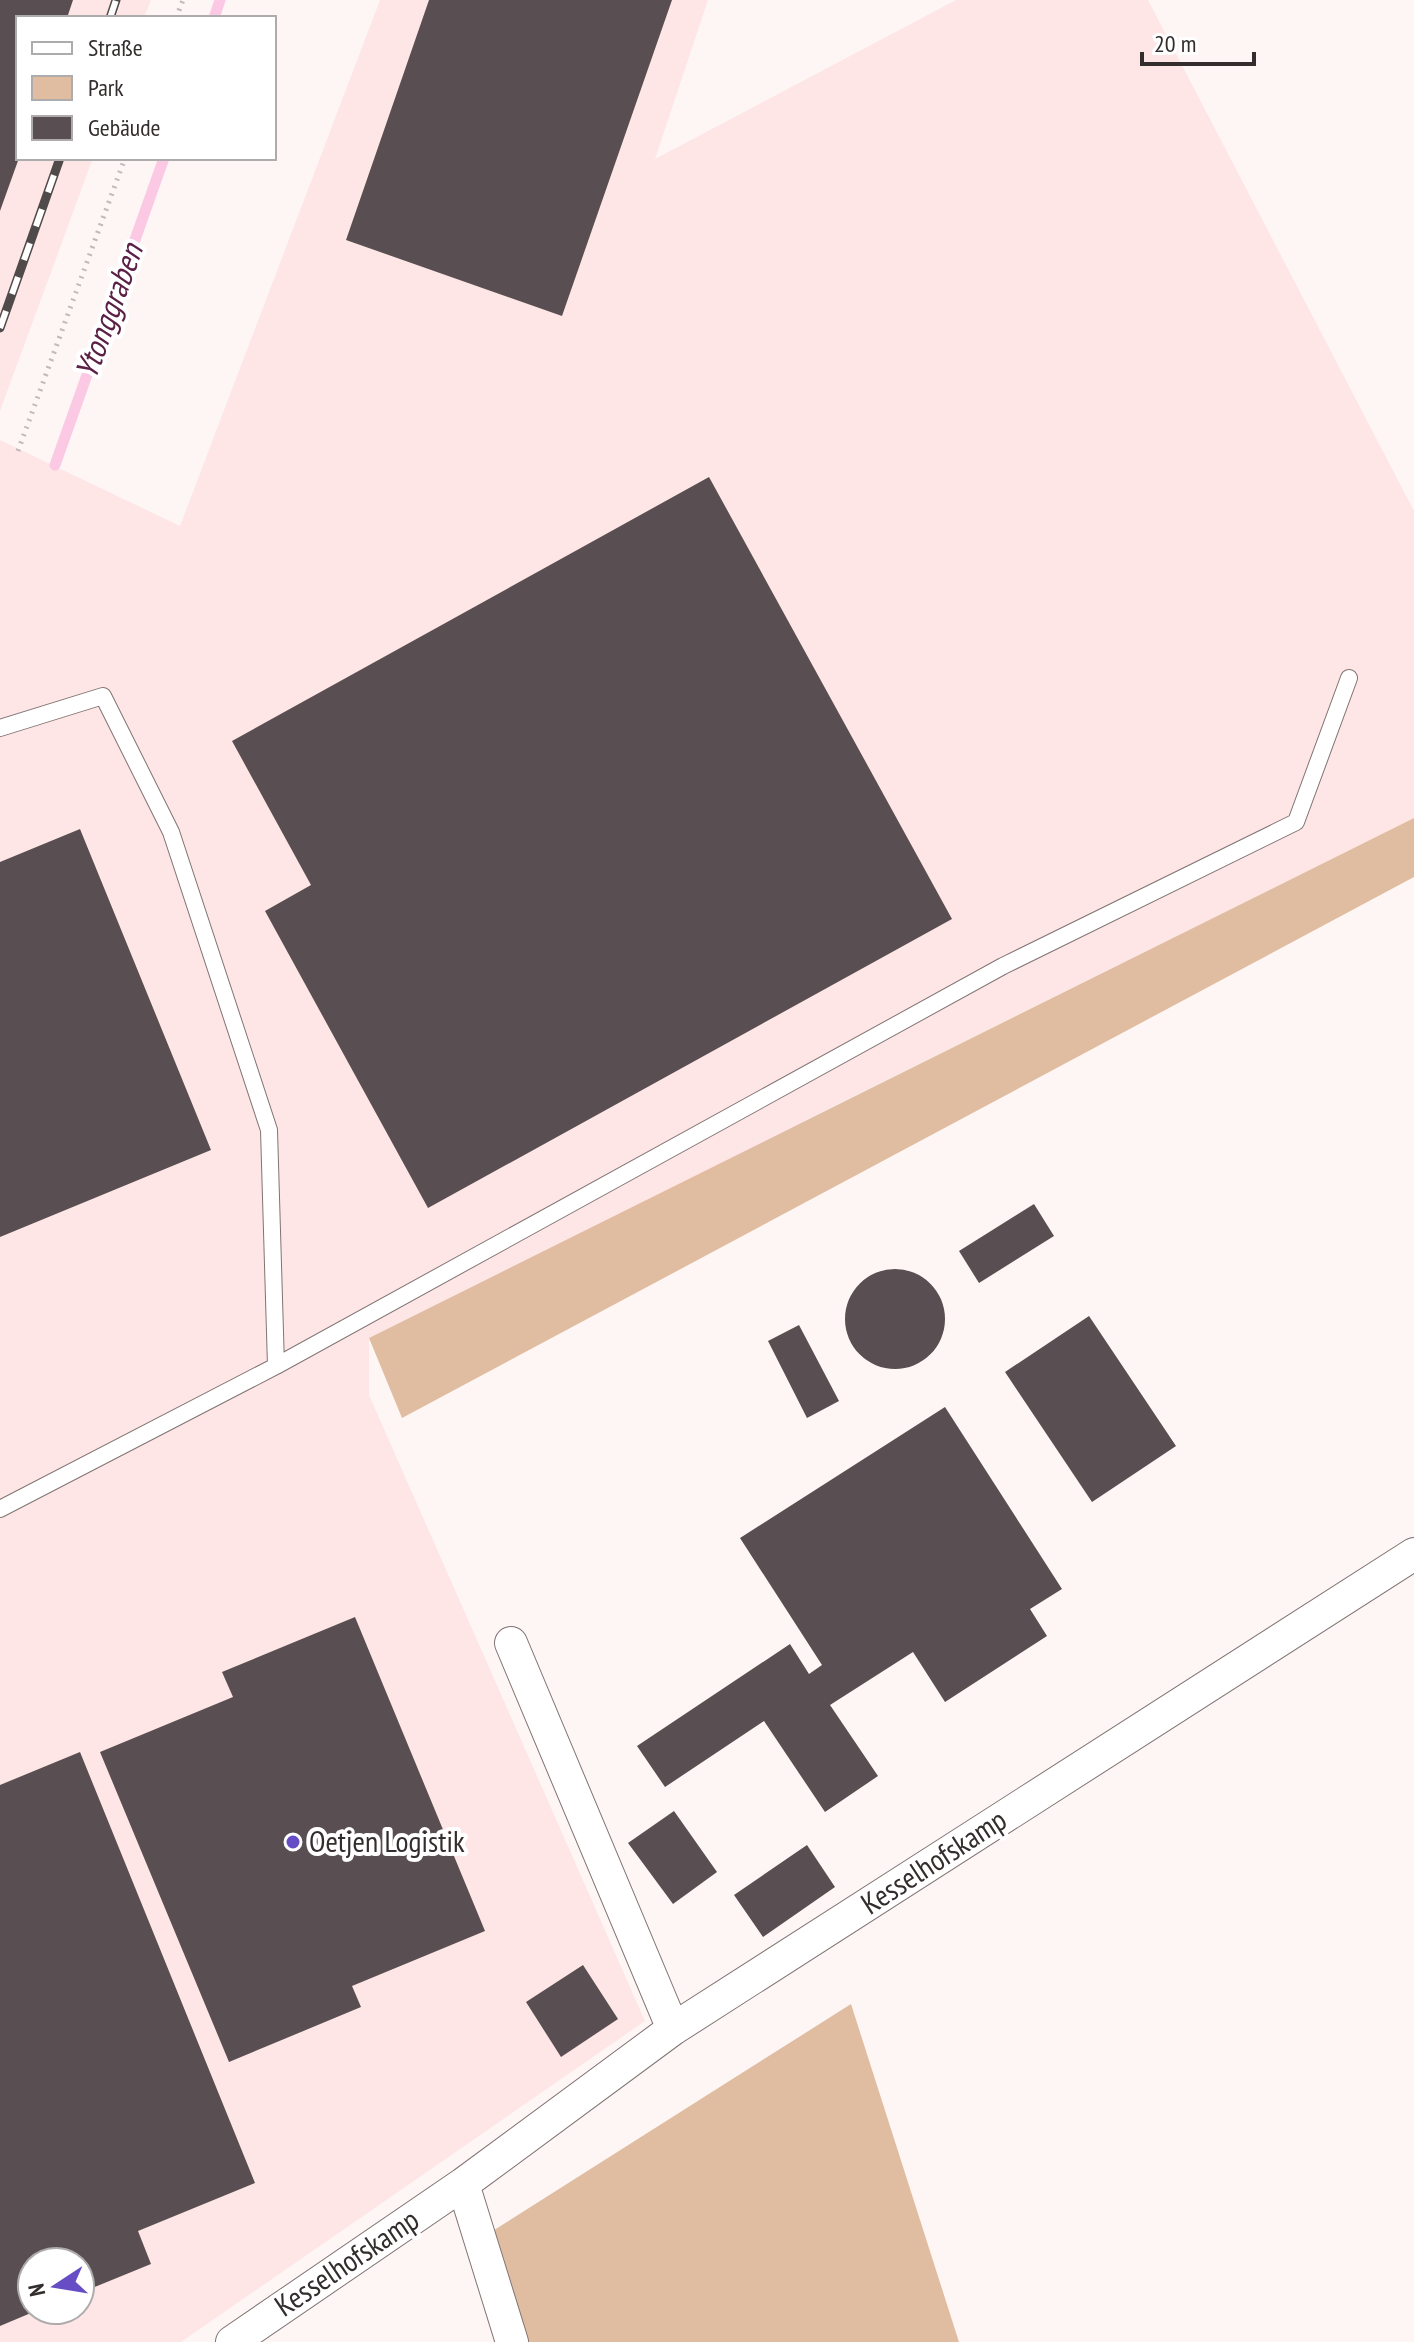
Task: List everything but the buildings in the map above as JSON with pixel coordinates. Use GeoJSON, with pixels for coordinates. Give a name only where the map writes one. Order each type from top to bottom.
{"type":"FeatureCollection","features":[{"type":"Feature","properties":{"kind":"street","name":"Kesselhofskamp"},"geometry":{"type":"LineString","coordinates":[[232,2342],[463,2184],[673,2029],[1414,1554]]}},
{"type":"Feature","properties":{"kind":"street"},"geometry":{"type":"LineString","coordinates":[[511,1643],[673,2029]]}},
{"type":"Feature","properties":{"kind":"street"},"geometry":{"type":"LineString","coordinates":[[463,2184],[512,2342]]}},
{"type":"Feature","properties":{"kind":"lane"},"geometry":{"type":"LineString","coordinates":[[0,1509],[276,1366],[1003,966],[1296,822],[1349,678]]}},
{"type":"Feature","properties":{"kind":"lane"},"geometry":{"type":"LineString","coordinates":[[0,728],[103,696],[171,832],[269,1130],[276,1366]]}},
{"type":"Feature","properties":{"kind":"path"},"geometry":{"type":"LineString","coordinates":[[18,451],[124,160]]}},
{"type":"Feature","properties":{"kind":"shaded area"},"geometry":{"type":"Polygon","coordinates":[[[0,0],[151,0],[145,16],[16,16],[16,160],[92,160],[0,411],[0,0]]]}},
{"type":"Feature","properties":{"kind":"shaded area"},"geometry":{"type":"Polygon","coordinates":[[[380,0],[708,0],[655,159],[956,0],[1148,0],[1414,511],[1414,818],[369,1338],[369,1395],[645,2021],[181,2342],[0,2342],[0,440],[180,526],[380,0]]]}},
{"type":"Feature","properties":{"kind":"green space"},"geometry":{"type":"Polygon","coordinates":[[[1414,818],[1414,877],[402,1418],[369,1338],[1414,818]]]}},
{"type":"Feature","properties":{"kind":"green space"},"geometry":{"type":"Polygon","coordinates":[[[851,2004],[959,2342],[512,2342],[480,2239],[851,2004]]]}},
{"type":"Feature","properties":{"kind":"waterway","name":"Ytonggraben"},"geometry":{"type":"LineString","coordinates":[[215,16],[220,0]]}},
{"type":"Feature","properties":{"kind":"waterway","name":"Ytonggraben"},"geometry":{"type":"LineString","coordinates":[[55,465],[163,160]]}},
{"type":"Feature","properties":{"kind":"railway"},"geometry":{"type":"LineString","coordinates":[[111,16],[116,0]]}},
{"type":"Feature","properties":{"kind":"railway"},"geometry":{"type":"LineString","coordinates":[[0,328],[59,160]]}},
{"type":"Feature","properties":{"kind":"place","name":"Oetjen Logistik"},"geometry":{"type":"Point","coordinates":[293,1842]}}]}
